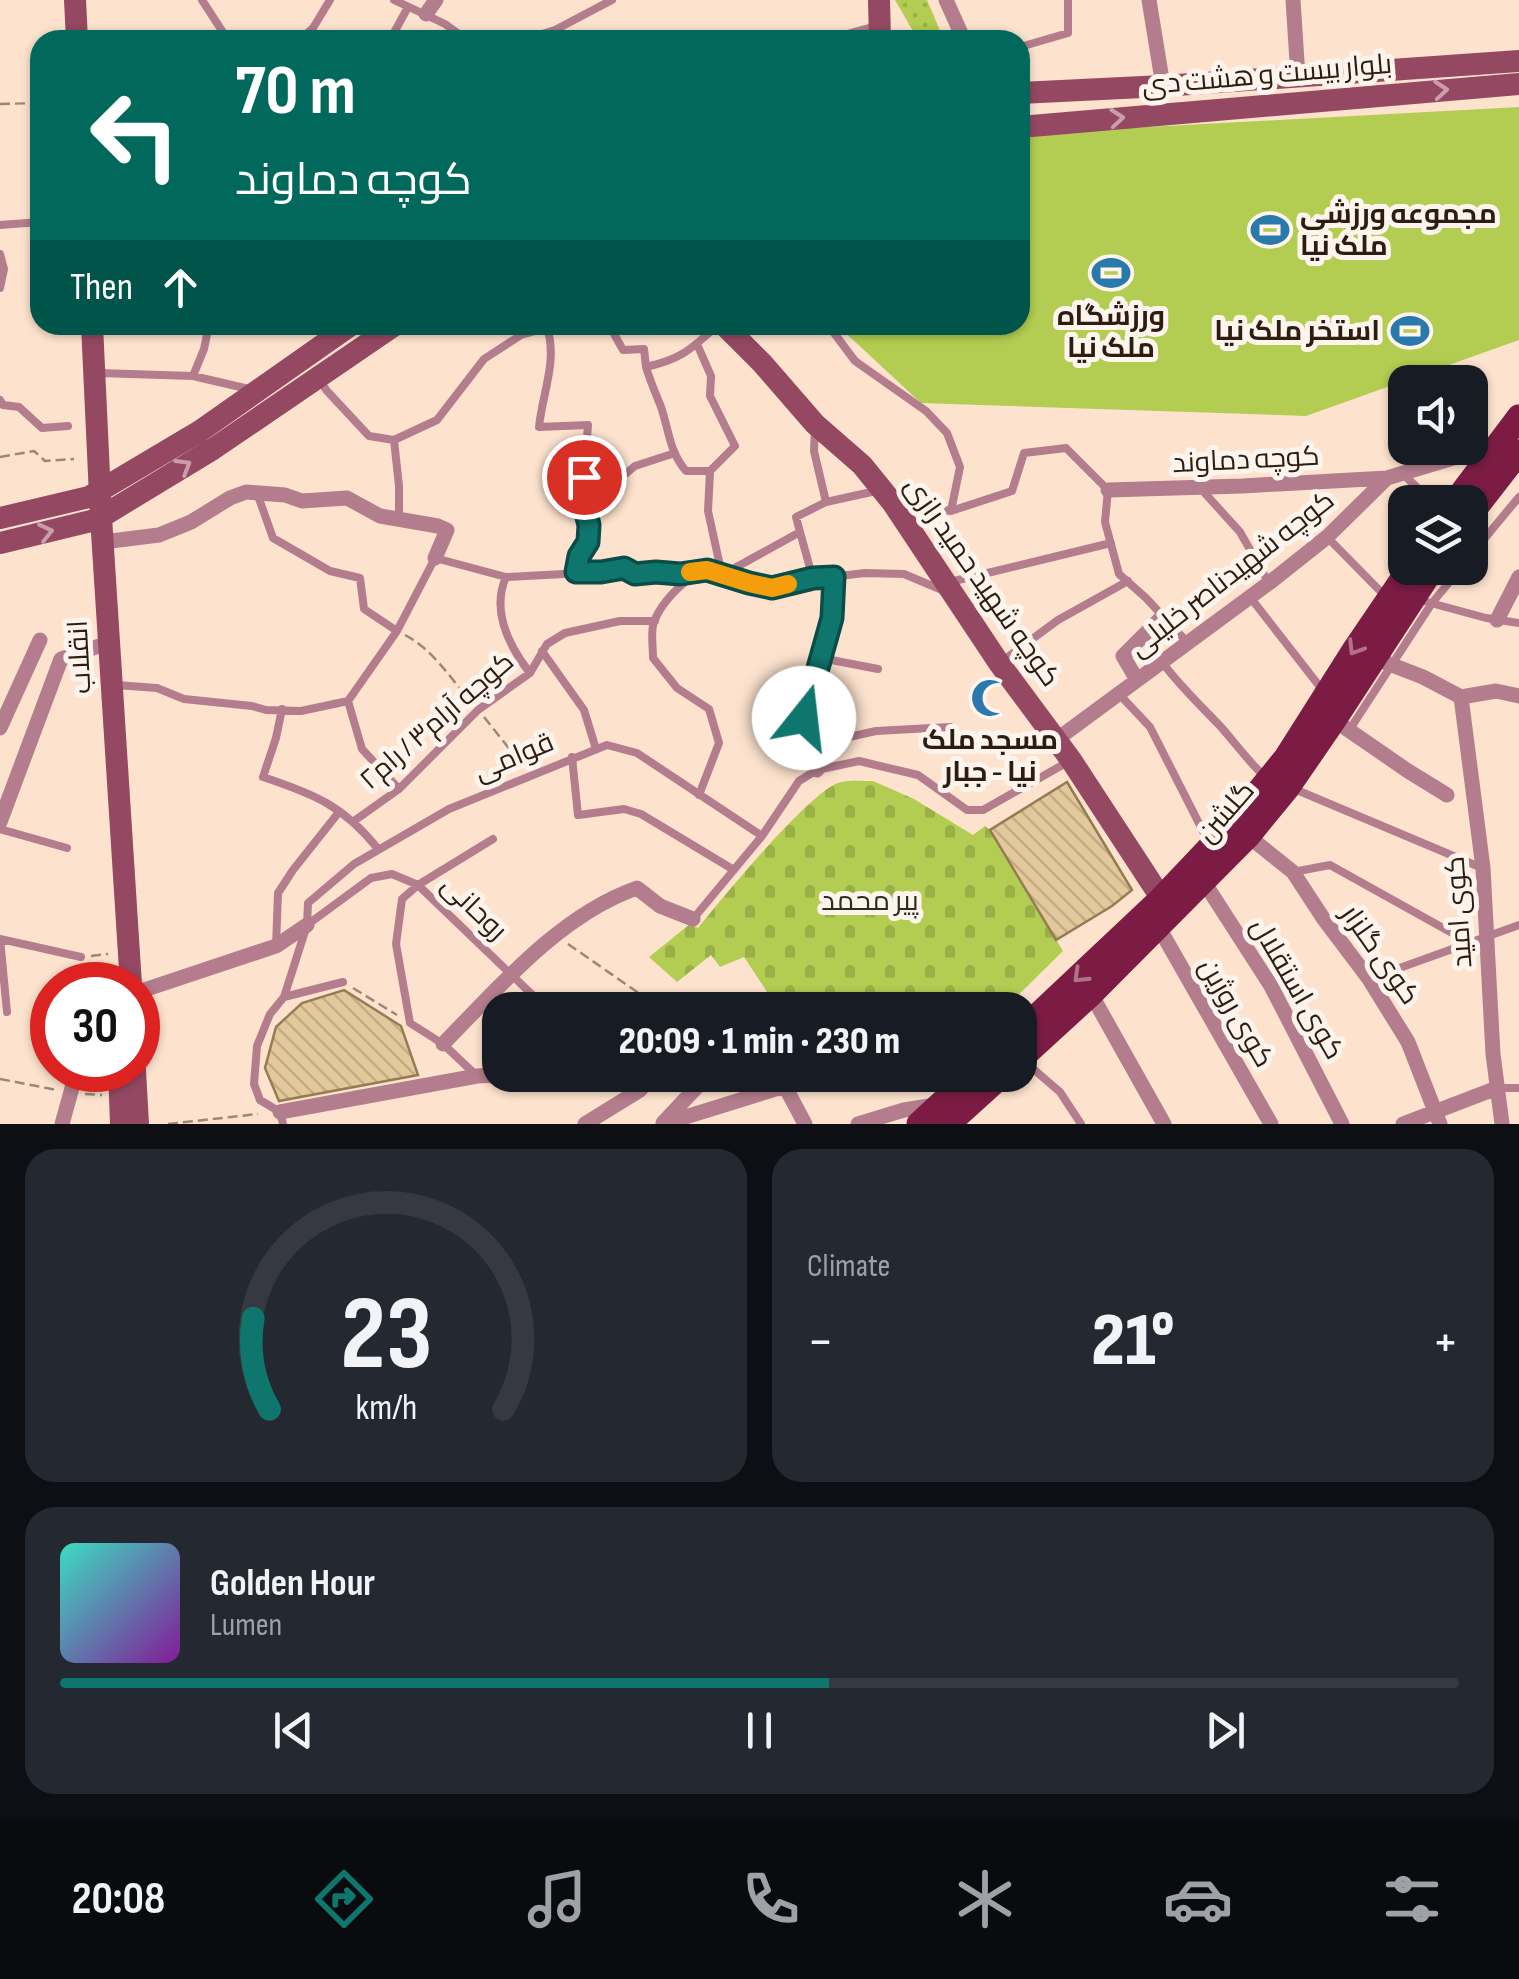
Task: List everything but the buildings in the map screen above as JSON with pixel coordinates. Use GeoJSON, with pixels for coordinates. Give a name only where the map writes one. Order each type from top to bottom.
{"type":"FeatureCollection","features":[{"type":"Feature","properties":{"kind":"main road"},"geometry":{"type":"LineString","coordinates":[[63,0],[64,30]]}},
{"type":"Feature","properties":{"kind":"main road"},"geometry":{"type":"LineString","coordinates":[[75,0],[76,30]]}},
{"type":"Feature","properties":{"kind":"main road","name":"بلوار بیست و هشت دی"},"geometry":{"type":"LineString","coordinates":[[1030,93],[1519,61]]}},
{"type":"Feature","properties":{"kind":"main road","name":"بلوار بیست و هشت دی"},"geometry":{"type":"LineString","coordinates":[[1030,125],[1519,84]]}},
{"type":"Feature","properties":{"kind":"main road"},"geometry":{"type":"LineString","coordinates":[[1163,86],[1159,102],[1170,114]]}},
{"type":"Feature","properties":{"kind":"main road","name":"انقلاب"},"geometry":{"type":"LineString","coordinates":[[81,335],[97,514],[115,962]]}},
{"type":"Feature","properties":{"kind":"main road","name":"انقلاب"},"geometry":{"type":"LineString","coordinates":[[93,335],[97,514]]}},
{"type":"Feature","properties":{"kind":"main road"},"geometry":{"type":"LineString","coordinates":[[0,518],[97,514],[200,431],[337,335]]}},
{"type":"Feature","properties":{"kind":"main road"},"geometry":{"type":"LineString","coordinates":[[0,543],[97,514],[213,449],[318,378],[363,335]]}},
{"type":"Feature","properties":{"kind":"main road","name":"کوچه شهید حمید رازی"},"geometry":{"type":"LineString","coordinates":[[732,335],[815,424],[862,465],[887,496],[999,662],[1071,760],[1163,913]]}},
{"type":"Feature","properties":{"kind":"main road"},"geometry":{"type":"LineString","coordinates":[[1488,485],[1510,448],[1519,417]]}},
{"type":"Feature","properties":{"kind":"main road"},"geometry":{"type":"LineString","coordinates":[[1472,485],[1510,448]]}},
{"type":"Feature","properties":{"kind":"main road","name":"گلشن"},"geometry":{"type":"LineString","coordinates":[[1037,1018],[1204,882],[1248,836],[1278,783],[1286,758],[1337,715],[1383,662],[1411,600],[1411,585]]}},
{"type":"Feature","properties":{"kind":"main road","name":"گلشن"},"geometry":{"type":"LineString","coordinates":[[1337,715],[1422,585]]}},
{"type":"Feature","properties":{"kind":"main road","name":"انقلاب"},"geometry":{"type":"LineString","coordinates":[[104,646],[111,685],[129,962]]}},
{"type":"Feature","properties":{"kind":"main road","name":"گلشن"},"geometry":{"type":"LineString","coordinates":[[1037,1042],[1090,994],[1163,913],[1210,847],[1278,783]]}},
{"type":"Feature","properties":{"kind":"main road"},"geometry":{"type":"LineString","coordinates":[[119,1092],[121,1124]]}},
{"type":"Feature","properties":{"kind":"main road"},"geometry":{"type":"LineString","coordinates":[[136,1092],[138,1124]]}},
{"type":"Feature","properties":{"kind":"main road"},"geometry":{"type":"LineString","coordinates":[[951,1117],[964,1092]]}},
{"type":"Feature","properties":{"kind":"main road"},"geometry":{"type":"LineString","coordinates":[[919,1124],[951,1117],[981,1092]]}},
{"type":"Feature","properties":{"kind":"street"},"geometry":{"type":"LineString","coordinates":[[946,0],[960,30]]}},
{"type":"Feature","properties":{"kind":"street"},"geometry":{"type":"LineString","coordinates":[[1149,0],[1163,86]]}},
{"type":"Feature","properties":{"kind":"street"},"geometry":{"type":"LineString","coordinates":[[1293,0],[1298,77]]}},
{"type":"Feature","properties":{"kind":"street","name":"کوچه شهیدناصر خلیلی"},"geometry":{"type":"LineString","coordinates":[[1056,740],[1268,584],[1395,476],[1510,448]]}},
{"type":"Feature","properties":{"kind":"street","name":"کوچه دماوند"},"geometry":{"type":"LineString","coordinates":[[1108,490],[1395,476]]}},
{"type":"Feature","properties":{"kind":"street"},"geometry":{"type":"LineString","coordinates":[[97,514],[159,535],[246,492],[302,501],[347,498],[380,516],[447,530],[436,558]]}},
{"type":"Feature","properties":{"kind":"street"},"geometry":{"type":"LineString","coordinates":[[817,770],[804,718],[832,618],[834,577]]}},
{"type":"Feature","properties":{"kind":"street"},"geometry":{"type":"LineString","coordinates":[[1497,620],[1519,577]]}},
{"type":"Feature","properties":{"kind":"street"},"geometry":{"type":"LineString","coordinates":[[1138,680],[1123,656],[1163,616]]}},
{"type":"Feature","properties":{"kind":"street"},"geometry":{"type":"LineString","coordinates":[[0,728],[5,704],[40,640]]}},
{"type":"Feature","properties":{"kind":"street"},"geometry":{"type":"LineString","coordinates":[[0,822],[61,659],[104,646]]}},
{"type":"Feature","properties":{"kind":"street"},"geometry":{"type":"LineString","coordinates":[[1383,662],[1460,696],[1496,691],[1519,696]]}},
{"type":"Feature","properties":{"kind":"street","name":"کوی امید"},"geometry":{"type":"LineString","coordinates":[[1460,696],[1483,868],[1492,1054],[1502,1124]]}},
{"type":"Feature","properties":{"kind":"street"},"geometry":{"type":"LineString","coordinates":[[1337,715],[1408,772],[1447,795]]}},
{"type":"Feature","properties":{"kind":"street","name":"کوی گلزار"},"geometry":{"type":"LineString","coordinates":[[1248,836],[1293,872],[1370,979],[1408,1042],[1438,1117]]}},
{"type":"Feature","properties":{"kind":"street","name":"کوی استقلال"},"geometry":{"type":"LineString","coordinates":[[1204,882],[1271,986],[1342,1124]]}},
{"type":"Feature","properties":{"kind":"street"},"geometry":{"type":"LineString","coordinates":[[443,1044],[555,935],[618,895],[638,888],[660,906],[693,919]]}},
{"type":"Feature","properties":{"kind":"street","name":"کوی روژین"},"geometry":{"type":"LineString","coordinates":[[1163,913],[1271,1124]]}},
{"type":"Feature","properties":{"kind":"street"},"geometry":{"type":"LineString","coordinates":[[160,985],[276,946],[307,924]]}},
{"type":"Feature","properties":{"kind":"street"},"geometry":{"type":"LineString","coordinates":[[1090,994],[1164,1124]]}},
{"type":"Feature","properties":{"kind":"street"},"geometry":{"type":"LineString","coordinates":[[281,1118],[482,1076]]}},
{"type":"Feature","properties":{"kind":"street"},"geometry":{"type":"LineString","coordinates":[[1403,1124],[1438,1117],[1497,1088]]}},
{"type":"Feature","properties":{"kind":"street"},"geometry":{"type":"LineString","coordinates":[[585,1124],[637,1092]]}},
{"type":"Feature","properties":{"kind":"street"},"geometry":{"type":"LineString","coordinates":[[663,1124],[692,1092]]}},
{"type":"Feature","properties":{"kind":"street"},"geometry":{"type":"LineString","coordinates":[[663,1124],[752,1092]]}},
{"type":"Feature","properties":{"kind":"street"},"geometry":{"type":"LineString","coordinates":[[788,1092],[805,1124]]}},
{"type":"Feature","properties":{"kind":"street"},"geometry":{"type":"LineString","coordinates":[[62,1124],[71,1093]]}},
{"type":"Feature","properties":{"kind":"street"},"geometry":{"type":"LineString","coordinates":[[858,1124],[904,1110],[951,1117]]}},
{"type":"Feature","properties":{"kind":"lane"},"geometry":{"type":"LineString","coordinates":[[202,0],[222,30]]}},
{"type":"Feature","properties":{"kind":"lane"},"geometry":{"type":"LineString","coordinates":[[311,30],[330,0]]}},
{"type":"Feature","properties":{"kind":"lane"},"geometry":{"type":"LineString","coordinates":[[394,0],[408,7],[430,7],[453,30]]}},
{"type":"Feature","properties":{"kind":"lane"},"geometry":{"type":"LineString","coordinates":[[555,30],[608,0]]}},
{"type":"Feature","properties":{"kind":"lane"},"geometry":{"type":"LineString","coordinates":[[1030,44],[1068,34],[1068,0]]}},
{"type":"Feature","properties":{"kind":"lane"},"geometry":{"type":"LineString","coordinates":[[395,30],[408,7]]}},
{"type":"Feature","properties":{"kind":"lane"},"geometry":{"type":"LineString","coordinates":[[849,30],[880,17]]}},
{"type":"Feature","properties":{"kind":"lane"},"geometry":{"type":"LineString","coordinates":[[0,225],[30,223]]}},
{"type":"Feature","properties":{"kind":"lane"},"geometry":{"type":"LineString","coordinates":[[0,254],[4,269],[0,288]]}},
{"type":"Feature","properties":{"kind":"lane"},"geometry":{"type":"LineString","coordinates":[[193,376],[207,335]]}},
{"type":"Feature","properties":{"kind":"lane"},"geometry":{"type":"LineString","coordinates":[[318,378],[369,436],[394,440],[437,420],[484,359],[521,335]]}},
{"type":"Feature","properties":{"kind":"lane"},"geometry":{"type":"LineString","coordinates":[[550,335],[548,392],[540,411],[539,427],[588,425],[584,485],[588,542],[579,556],[576,572]]}},
{"type":"Feature","properties":{"kind":"lane"},"geometry":{"type":"LineString","coordinates":[[615,335],[623,350],[644,349],[666,433],[679,462],[686,470],[710,472]]}},
{"type":"Feature","properties":{"kind":"lane"},"geometry":{"type":"LineString","coordinates":[[646,367],[687,353],[708,335]]}},
{"type":"Feature","properties":{"kind":"lane"},"geometry":{"type":"LineString","coordinates":[[836,335],[855,361],[926,411],[948,434],[960,467],[951,511]]}},
{"type":"Feature","properties":{"kind":"lane"},"geometry":{"type":"LineString","coordinates":[[697,344],[711,376],[710,396],[735,446],[710,472],[708,511],[722,574]]}},
{"type":"Feature","properties":{"kind":"lane"},"geometry":{"type":"LineString","coordinates":[[95,372],[193,376],[257,391]]}},
{"type":"Feature","properties":{"kind":"lane"},"geometry":{"type":"LineString","coordinates":[[0,400],[3,405],[19,407],[42,428],[68,426]]}},
{"type":"Feature","properties":{"kind":"lane"},"geometry":{"type":"LineString","coordinates":[[815,424],[814,450],[826,502]]}},
{"type":"Feature","properties":{"kind":"lane"},"geometry":{"type":"LineString","coordinates":[[394,440],[399,520]]}},
{"type":"Feature","properties":{"kind":"lane"},"geometry":{"type":"LineString","coordinates":[[813,578],[796,516],[826,502],[887,496],[951,511],[1012,491],[1024,454],[1066,448],[1108,490],[1106,522],[1119,574],[1188,643]]}},
{"type":"Feature","properties":{"kind":"lane"},"geometry":{"type":"LineString","coordinates":[[584,485],[623,476],[634,466],[675,453]]}},
{"type":"Feature","properties":{"kind":"lane"},"geometry":{"type":"LineString","coordinates":[[1395,476],[1408,485]]}},
{"type":"Feature","properties":{"kind":"lane"},"geometry":{"type":"LineString","coordinates":[[1200,488],[1240,532],[1268,584]]}},
{"type":"Feature","properties":{"kind":"lane"},"geometry":{"type":"LineString","coordinates":[[257,493],[273,538],[330,572],[360,578],[364,608],[397,631]]}},
{"type":"Feature","properties":{"kind":"lane"},"geometry":{"type":"LineString","coordinates":[[1488,534],[1519,497]]}},
{"type":"Feature","properties":{"kind":"lane"},"geometry":{"type":"LineString","coordinates":[[722,574],[800,532]]}},
{"type":"Feature","properties":{"kind":"lane"},"geometry":{"type":"LineString","coordinates":[[1327,536],[1411,600],[1519,623]]}},
{"type":"Feature","properties":{"kind":"lane"},"geometry":{"type":"LineString","coordinates":[[111,685],[157,688],[184,699],[266,710],[301,711],[348,701],[397,631],[436,558],[506,577],[624,568],[635,574],[703,570],[772,588],[813,578],[904,574],[951,590],[1111,544]]}},
{"type":"Feature","properties":{"kind":"lane"},"geometry":{"type":"LineString","coordinates":[[699,795],[718,743],[708,710],[677,688],[652,658],[653,626],[679,586],[703,570]]}},
{"type":"Feature","properties":{"kind":"lane"},"geometry":{"type":"LineString","coordinates":[[506,577],[500,590],[500,608],[515,654],[530,673]]}},
{"type":"Feature","properties":{"kind":"lane"},"geometry":{"type":"LineString","coordinates":[[999,662],[1058,620],[1128,581]]}},
{"type":"Feature","properties":{"kind":"lane"},"geometry":{"type":"LineString","coordinates":[[1411,600],[1434,585]]}},
{"type":"Feature","properties":{"kind":"lane"},"geometry":{"type":"LineString","coordinates":[[1250,597],[1337,715]]}},
{"type":"Feature","properties":{"kind":"lane","name":"کوچه آرام۳ / رام۲"},"geometry":{"type":"LineString","coordinates":[[354,821],[399,789],[478,710],[530,673],[547,644],[565,633],[620,621],[656,621]]}},
{"type":"Feature","properties":{"kind":"lane"},"geometry":{"type":"LineString","coordinates":[[542,651],[584,710],[596,749]]}},
{"type":"Feature","properties":{"kind":"lane"},"geometry":{"type":"LineString","coordinates":[[820,658],[878,669]]}},
{"type":"Feature","properties":{"kind":"lane"},"geometry":{"type":"LineString","coordinates":[[1163,661],[1244,758],[1278,783],[1483,868]]}},
{"type":"Feature","properties":{"kind":"lane"},"geometry":{"type":"LineString","coordinates":[[1119,694],[1150,727],[1210,847]]}},
{"type":"Feature","properties":{"kind":"lane"},"geometry":{"type":"LineString","coordinates":[[348,701],[362,749],[399,789]]}},
{"type":"Feature","properties":{"kind":"lane"},"geometry":{"type":"LineString","coordinates":[[282,709],[263,777],[317,796],[354,821],[378,849]]}},
{"type":"Feature","properties":{"kind":"lane"},"geometry":{"type":"LineString","coordinates":[[808,746],[876,731],[950,727]]}},
{"type":"Feature","properties":{"kind":"lane","name":"قوامی"},"geometry":{"type":"LineString","coordinates":[[281,1118],[260,1100],[254,1084],[256,1046],[270,1014],[284,997],[307,924],[308,903],[378,849],[449,808],[606,745],[637,753],[762,836]]}},
{"type":"Feature","properties":{"kind":"lane"},"geometry":{"type":"LineString","coordinates":[[572,758],[578,815],[624,810],[641,814],[734,870]]}},
{"type":"Feature","properties":{"kind":"lane"},"geometry":{"type":"LineString","coordinates":[[693,919],[762,836],[799,782],[817,770],[859,761],[918,775],[968,810],[983,810],[1071,760]]}},
{"type":"Feature","properties":{"kind":"lane"},"geometry":{"type":"LineString","coordinates":[[276,946],[278,893],[339,812]]}},
{"type":"Feature","properties":{"kind":"lane"},"geometry":{"type":"LineString","coordinates":[[0,829],[66,848]]}},
{"type":"Feature","properties":{"kind":"lane"},"geometry":{"type":"LineString","coordinates":[[477,1076],[443,1044],[410,1023],[396,944],[402,899],[492,839]]}},
{"type":"Feature","properties":{"kind":"lane"},"geometry":{"type":"LineString","coordinates":[[1293,872],[1330,866],[1470,943]]}},
{"type":"Feature","properties":{"kind":"lane","name":"روحانی"},"geometry":{"type":"LineString","coordinates":[[307,924],[371,878],[392,874],[418,885],[528,992]]}},
{"type":"Feature","properties":{"kind":"lane"},"geometry":{"type":"LineString","coordinates":[[1370,979],[1519,926]]}},
{"type":"Feature","properties":{"kind":"lane"},"geometry":{"type":"LineString","coordinates":[[7,1012],[0,939],[81,957]]}},
{"type":"Feature","properties":{"kind":"lane"},"geometry":{"type":"LineString","coordinates":[[284,997],[343,982]]}},
{"type":"Feature","properties":{"kind":"lane"},"geometry":{"type":"LineString","coordinates":[[1037,1072],[1060,1092],[1081,1124]]}},
{"type":"Feature","properties":{"kind":"lane"},"geometry":{"type":"LineString","coordinates":[[1497,1088],[1519,1088]]}},
{"type":"Feature","properties":{"kind":"path"},"geometry":{"type":"LineString","coordinates":[[0,104],[30,102]]}},
{"type":"Feature","properties":{"kind":"path"},"geometry":{"type":"LineString","coordinates":[[0,457],[34,450],[45,461],[74,459]]}},
{"type":"Feature","properties":{"kind":"path"},"geometry":{"type":"LineString","coordinates":[[397,631],[431,654],[530,775]]}},
{"type":"Feature","properties":{"kind":"path"},"geometry":{"type":"LineString","coordinates":[[555,935],[637,992]]}},
{"type":"Feature","properties":{"kind":"path"},"geometry":{"type":"LineString","coordinates":[[81,957],[114,954]]}},
{"type":"Feature","properties":{"kind":"path"},"geometry":{"type":"LineString","coordinates":[[343,982],[410,1023]]}},
{"type":"Feature","properties":{"kind":"path"},"geometry":{"type":"LineString","coordinates":[[0,1080],[71,1093],[119,1095]]}},
{"type":"Feature","properties":{"kind":"path"},"geometry":{"type":"LineString","coordinates":[[168,1124],[281,1118]]}},
{"type":"Feature","properties":{"kind":"green space"},"geometry":{"type":"Polygon","coordinates":[[[895,0],[927,0],[940,30],[912,30],[895,0]]]}},
{"type":"Feature","properties":{"kind":"green space","name":"مجموعه ورزشی ملک نیا"},"geometry":{"type":"Polygon","coordinates":[[[1519,107],[1519,340],[1449,365],[1388,365],[1388,387],[1306,416],[921,403],[848,335],[1030,335],[1030,133],[1519,107]]]}},
{"type":"Feature","properties":{"kind":"green space","name":"پیر محمد"},"geometry":{"type":"Polygon","coordinates":[[[853,781],[873,781],[914,799],[973,835],[985,826],[990,830],[1063,951],[1021,992],[767,992],[744,957],[720,967],[711,955],[677,982],[649,957],[690,924],[698,928],[810,803],[827,789],[853,781]]]}},
{"type":"Feature","properties":{"kind":"slow traffic"},"geometry":{"type":"LineString","coordinates":[[690,572],[707,570],[772,588],[788,584]]}},
{"type":"Feature","properties":{"kind":"place","name":"مجموعه ورزشی ملک نیا"},"geometry":{"type":"Point","coordinates":[1270,230]}},
{"type":"Feature","properties":{"kind":"place","name":"ورزشگاه ملک نیا"},"geometry":{"type":"Point","coordinates":[1111,273]}},
{"type":"Feature","properties":{"kind":"place","name":"استخر ملک نیا"},"geometry":{"type":"Point","coordinates":[1410,331]}},
{"type":"Feature","properties":{"kind":"place","name":"مسجد ملک نیا - جبار"},"geometry":{"type":"Point","coordinates":[990,698]}},
{"type":"Feature","properties":{"kind":"route"},"geometry":{"type":"LineString","coordinates":[[584,477],[588,542],[579,556],[576,572],[624,568],[635,574],[680,574],[707,570],[772,588],[834,577],[832,618],[804,718]]}}]}
